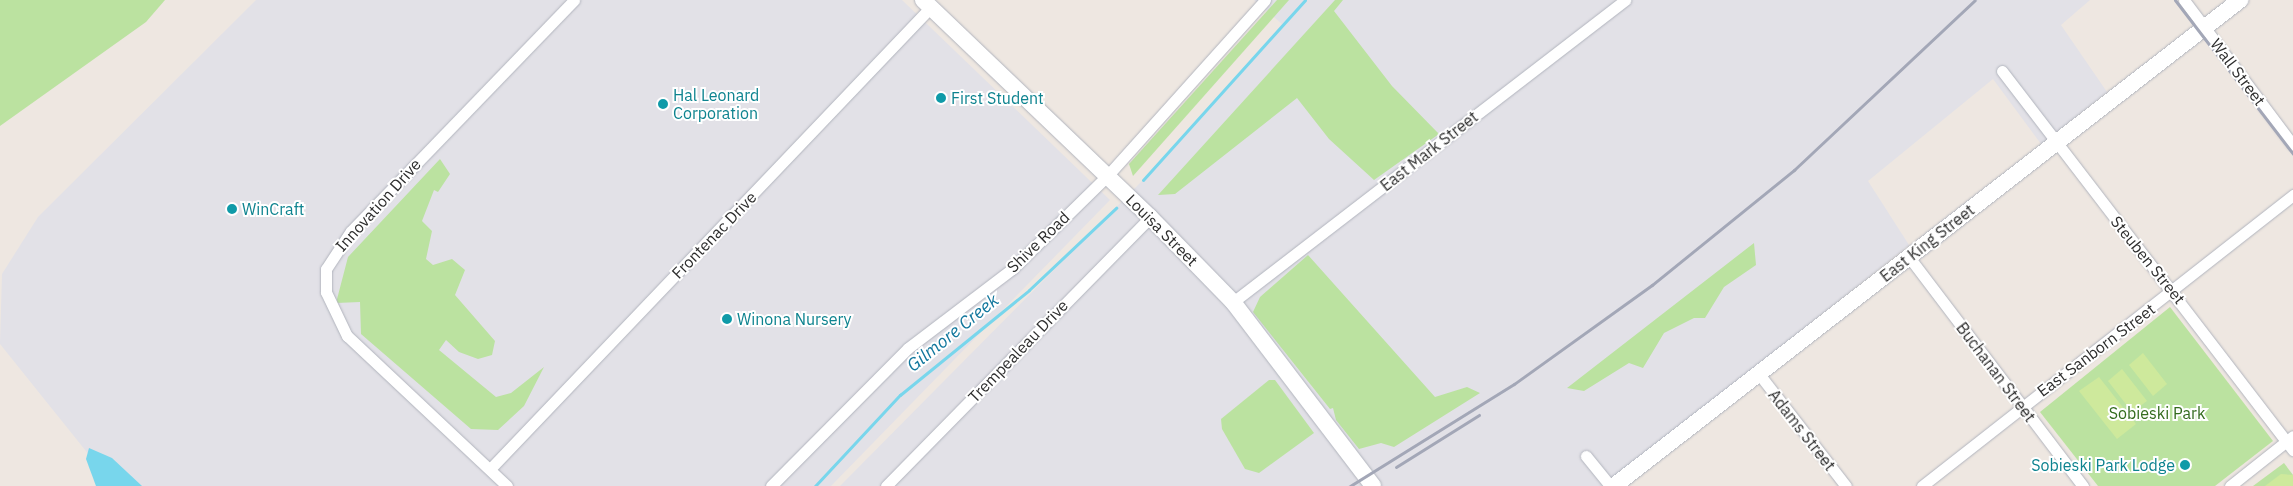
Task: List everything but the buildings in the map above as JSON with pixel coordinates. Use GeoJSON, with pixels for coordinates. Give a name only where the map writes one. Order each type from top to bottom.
{"type":"FeatureCollection","features":[{"type":"Feature","properties":{"kind":"street","name":"Innovation Drive"},"geometry":{"type":"LineString","coordinates":[[507,486],[346,336],[326,292],[326,269],[351,231],[574,0]]}},
{"type":"Feature","properties":{"kind":"street","name":"Shive Road"},"geometry":{"type":"LineString","coordinates":[[771,486],[908,348],[1012,269],[1108,175],[1265,0]]}},
{"type":"Feature","properties":{"kind":"street","name":"East Mark Street"},"geometry":{"type":"LineString","coordinates":[[1233,302],[1625,0]]}},
{"type":"Feature","properties":{"kind":"street","name":"Wall Street"},"geometry":{"type":"LineString","coordinates":[[2184,0],[2293,145]]}},
{"type":"Feature","properties":{"kind":"street","name":"East King Street"},"geometry":{"type":"LineString","coordinates":[[1614,486],[2240,0]]}},
{"type":"Feature","properties":{"kind":"street","name":"Frontenac Drive"},"geometry":{"type":"LineString","coordinates":[[490,469],[931,3]]}},
{"type":"Feature","properties":{"kind":"street","name":"Louisa Street"},"geometry":{"type":"LineString","coordinates":[[931,3],[1108,175],[1233,302],[1373,486]]}},
{"type":"Feature","properties":{"kind":"street","name":"Steuben Street"},"geometry":{"type":"LineString","coordinates":[[2002,71],[2055,144],[2174,291],[2291,443]]}},
{"type":"Feature","properties":{"kind":"street","name":"East Sanborn Street"},"geometry":{"type":"LineString","coordinates":[[1922,486],[2174,291],[2293,195]]}},
{"type":"Feature","properties":{"kind":"street","name":"Trempealeau Drive"},"geometry":{"type":"LineString","coordinates":[[886,486],[1150,217]]}},
{"type":"Feature","properties":{"kind":"street","name":"Buchanan Street"},"geometry":{"type":"LineString","coordinates":[[1909,257],[2083,486]]}},
{"type":"Feature","properties":{"kind":"street","name":"Adams Street"},"geometry":{"type":"LineString","coordinates":[[1759,374],[1846,486]]}},
{"type":"Feature","properties":{"kind":"street"},"geometry":{"type":"LineString","coordinates":[[2230,486],[2291,443]]}},
{"type":"Feature","properties":{"kind":"street"},"geometry":{"type":"LineString","coordinates":[[1586,456],[1610,486]]}},
{"type":"Feature","properties":{"kind":"shaded area"},"geometry":{"type":"Polygon","coordinates":[[[256,0],[902,0],[1110,200],[831,486],[114,486],[0,344],[2,274],[38,217],[256,0]]]}},
{"type":"Feature","properties":{"kind":"shaded area"},"geometry":{"type":"Polygon","coordinates":[[[1254,0],[2090,0],[2061,25],[2107,92],[2041,144],[1993,79],[1868,181],[1909,245],[1604,486],[840,486],[1143,180],[1282,24],[1254,0]]]}},
{"type":"Feature","properties":{"kind":"green space"},"geometry":{"type":"Polygon","coordinates":[[[0,0],[165,0],[146,22],[0,126],[0,0]]]}},
{"type":"Feature","properties":{"kind":"green space"},"geometry":{"type":"Polygon","coordinates":[[[1277,0],[1289,0],[1133,176],[1129,164],[1277,0]]]}},
{"type":"Feature","properties":{"kind":"green space"},"geometry":{"type":"Polygon","coordinates":[[[1335,0],[1343,0],[1334,11],[1392,86],[1439,134],[1374,180],[1329,139],[1297,98],[1175,194],[1158,195],[1335,0]]]}},
{"type":"Feature","properties":{"kind":"green space"},"geometry":{"type":"Polygon","coordinates":[[[440,159],[450,174],[438,192],[434,190],[422,221],[432,231],[426,259],[433,265],[452,259],[465,270],[455,295],[495,341],[492,355],[478,359],[459,352],[446,340],[439,350],[496,397],[511,393],[544,367],[524,406],[498,430],[471,429],[361,334],[360,302],[336,303],[348,257],[440,159]]]}},
{"type":"Feature","properties":{"kind":"green space"},"geometry":{"type":"Polygon","coordinates":[[[1754,243],[1756,265],[1724,287],[1705,318],[1694,318],[1664,333],[1643,368],[1629,363],[1584,391],[1567,388],[1754,243]]]}},
{"type":"Feature","properties":{"kind":"green space"},"geometry":{"type":"Polygon","coordinates":[[[1308,255],[1435,397],[1467,387],[1480,393],[1394,447],[1381,443],[1359,449],[1336,420],[1333,408],[1330,409],[1253,312],[1260,297],[1308,255]]]}},
{"type":"Feature","properties":{"kind":"green space","name":"Sobieski Park"},"geometry":{"type":"Polygon","coordinates":[[[2170,307],[2273,441],[2215,486],[2098,486],[2040,412],[2170,307]]]}},
{"type":"Feature","properties":{"kind":"green space"},"geometry":{"type":"Polygon","coordinates":[[[2143,353],[2167,384],[2153,396],[2129,365],[2143,353]]]}},
{"type":"Feature","properties":{"kind":"green space"},"geometry":{"type":"Polygon","coordinates":[[[2122,369],[2147,401],[2132,412],[2108,381],[2122,369]]]}},
{"type":"Feature","properties":{"kind":"green space"},"geometry":{"type":"Polygon","coordinates":[[[2099,377],[2136,424],[2117,439],[2079,391],[2099,377]]]}},
{"type":"Feature","properties":{"kind":"green space"},"geometry":{"type":"Polygon","coordinates":[[[1269,380],[1275,380],[1314,433],[1259,473],[1245,469],[1222,429],[1221,419],[1269,380]]]}},
{"type":"Feature","properties":{"kind":"green space"},"geometry":{"type":"Polygon","coordinates":[[[2284,463],[2293,475],[2293,486],[2253,486],[2284,463]]]}},
{"type":"Feature","properties":{"kind":"green space"},"geometry":{"type":"Polygon","coordinates":[[[2281,474],[2293,475],[2293,486],[2265,486],[2281,474]]]}},
{"type":"Feature","properties":{"kind":"water"},"geometry":{"type":"Polygon","coordinates":[[[89,448],[112,458],[142,486],[96,486],[86,459],[89,448]]]}},
{"type":"Feature","properties":{"kind":"waterway","name":"Gilmore Creek"},"geometry":{"type":"LineString","coordinates":[[1143,180],[1305,0]]}},
{"type":"Feature","properties":{"kind":"waterway","name":"Gilmore Creek"},"geometry":{"type":"LineString","coordinates":[[815,486],[900,395],[1029,290],[1116,208]]}},
{"type":"Feature","properties":{"kind":"railway"},"geometry":{"type":"LineString","coordinates":[[1350,486],[1514,384],[1652,285],[1794,170],[1975,0]]}},
{"type":"Feature","properties":{"kind":"railway"},"geometry":{"type":"LineString","coordinates":[[2175,0],[2293,154]]}},
{"type":"Feature","properties":{"kind":"railway"},"geometry":{"type":"LineString","coordinates":[[1396,467],[1479,415]]}},
{"type":"Feature","properties":{"kind":"place","name":"First Student"},"geometry":{"type":"Point","coordinates":[941,98]}},
{"type":"Feature","properties":{"kind":"place","name":"Hal Leonard Corporation"},"geometry":{"type":"Point","coordinates":[663,104]}},
{"type":"Feature","properties":{"kind":"place","name":"WinCraft"},"geometry":{"type":"Point","coordinates":[232,209]}},
{"type":"Feature","properties":{"kind":"place","name":"Winona Nursery"},"geometry":{"type":"Point","coordinates":[727,319]}},
{"type":"Feature","properties":{"kind":"place","name":"Sobieski Park Lodge"},"geometry":{"type":"Point","coordinates":[2185,465]}}]}
